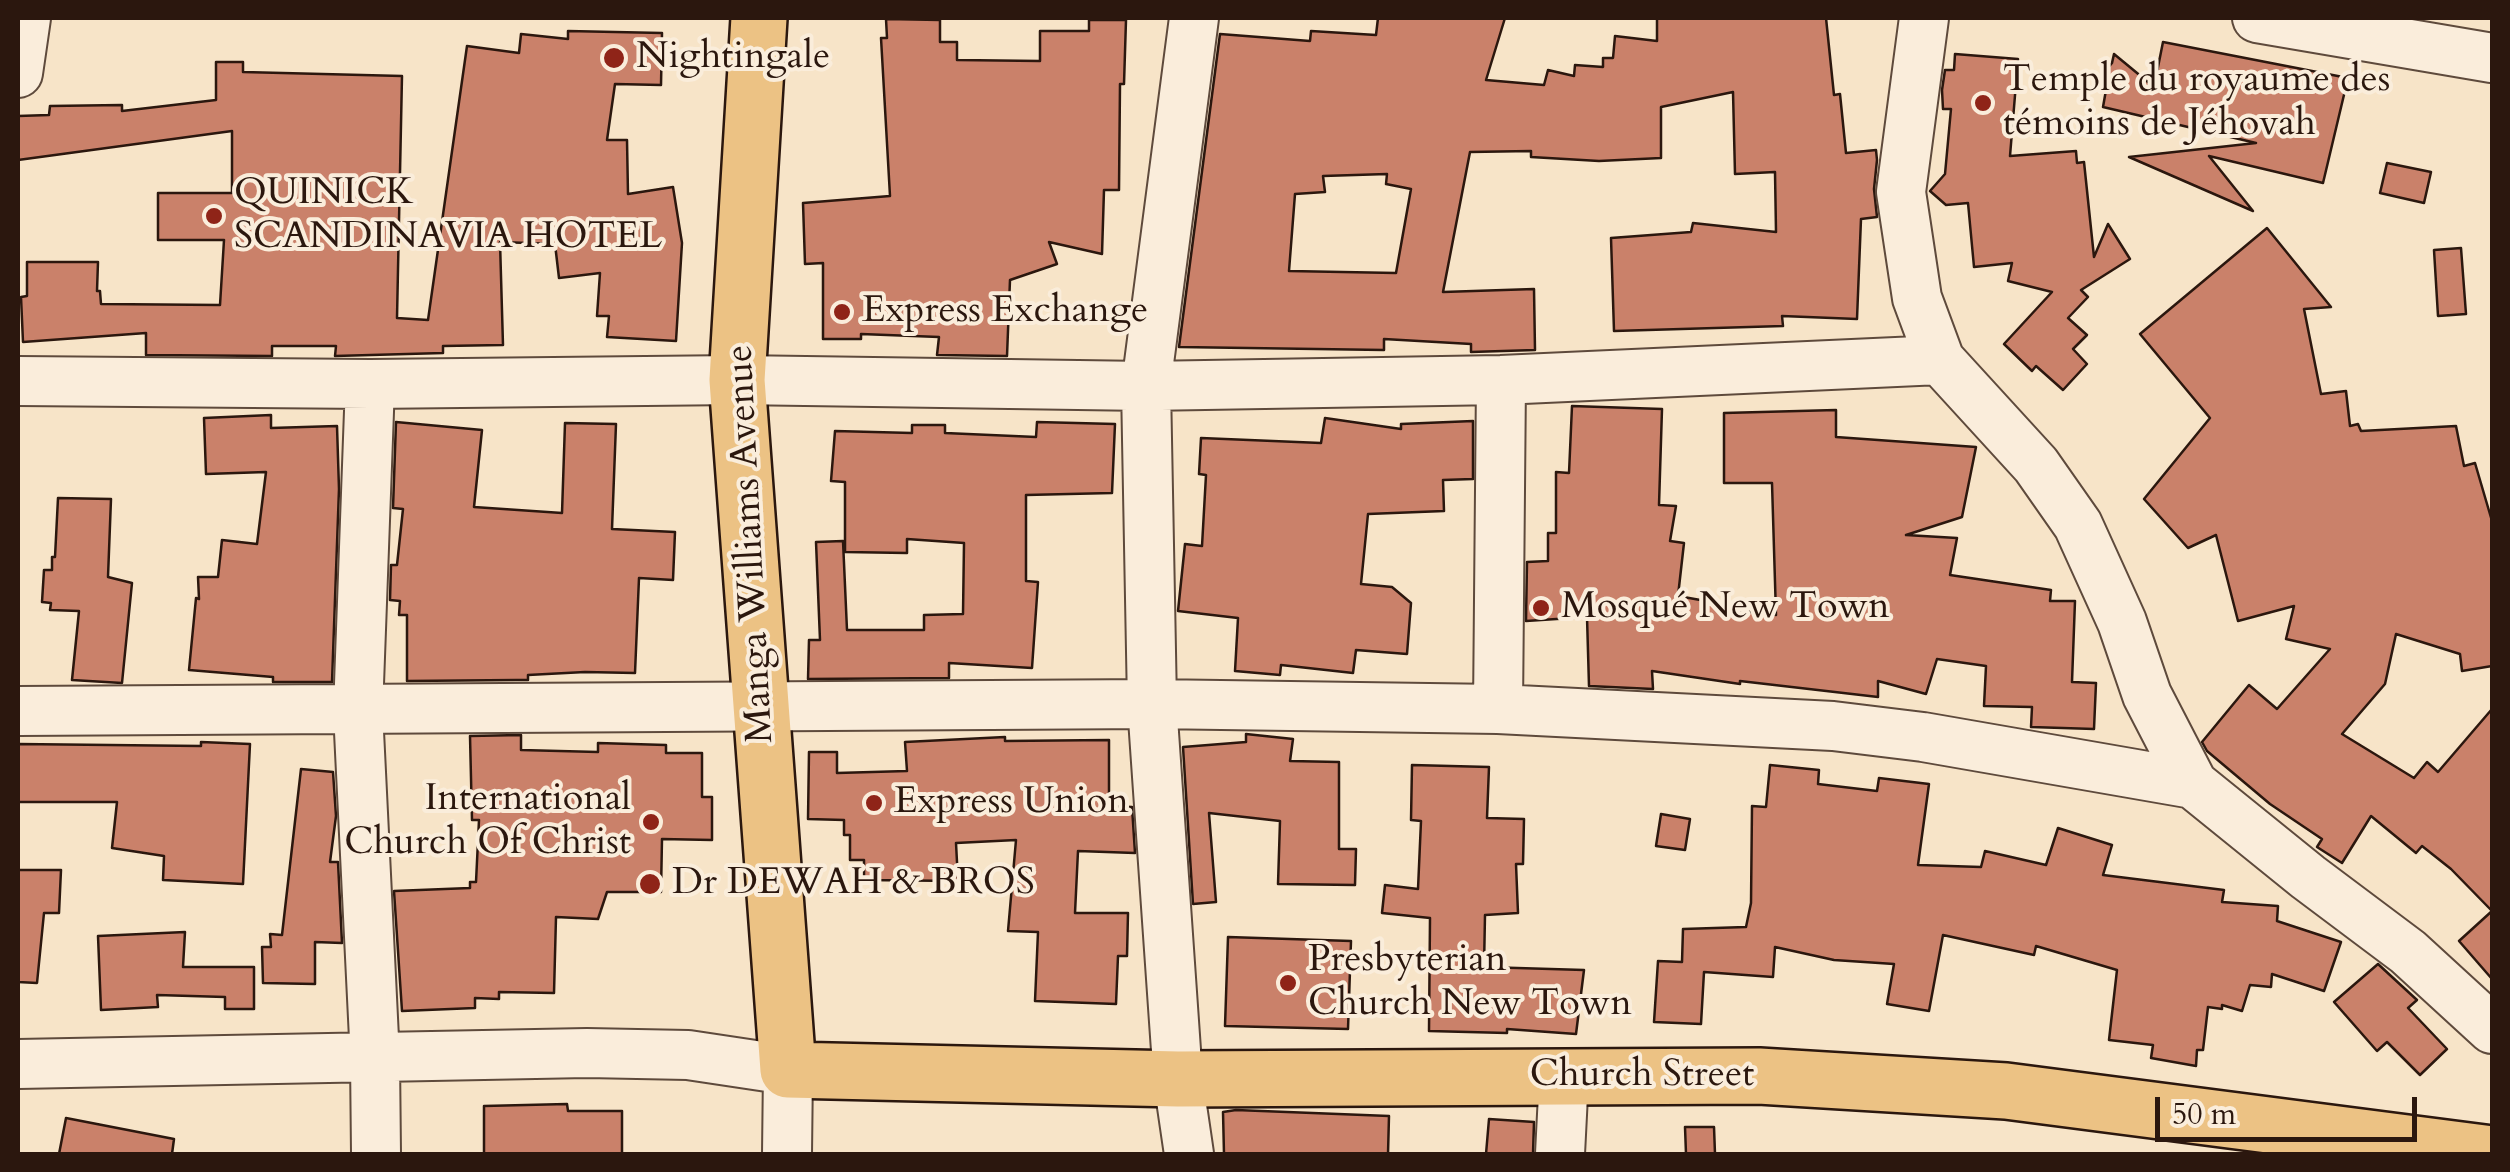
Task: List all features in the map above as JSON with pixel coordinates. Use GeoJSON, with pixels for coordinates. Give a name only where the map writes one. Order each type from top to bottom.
{"type":"FeatureCollection","features":[{"type":"Feature","properties":{"kind":"main road","name":"Manga Williams Avenue"},"geometry":{"type":"LineString","coordinates":[[759,18],[737,380],[788,1070]]}},
{"type":"Feature","properties":{"kind":"main road","name":"Church Street"},"geometry":{"type":"LineString","coordinates":[[788,1070],[1178,1080],[1759,1076],[2006,1090],[2492,1154]]}},
{"type":"Feature","properties":{"kind":"street"},"geometry":{"type":"LineString","coordinates":[[18,73],[26,18]]}},
{"type":"Feature","properties":{"kind":"street"},"geometry":{"type":"LineString","coordinates":[[1189,1154],[1178,1080],[1152,704],[1146,386],[1194,18]]}},
{"type":"Feature","properties":{"kind":"street"},"geometry":{"type":"LineString","coordinates":[[1924,18],[1901,192],[1917,298],[1940,360],[2036,465],[2078,525],[2122,622],[2147,695],[2193,784],[2408,952],[2492,1030]]}},
{"type":"Feature","properties":{"kind":"street"},"geometry":{"type":"LineString","coordinates":[[2257,18],[2492,58]]}},
{"type":"Feature","properties":{"kind":"street"},"geometry":{"type":"LineString","coordinates":[[18,380],[370,384],[737,380],[1146,386],[1500,380],[1940,360]]}},
{"type":"Feature","properties":{"kind":"street"},"geometry":{"type":"LineString","coordinates":[[1498,709],[1500,380]]}},
{"type":"Feature","properties":{"kind":"street"},"geometry":{"type":"LineString","coordinates":[[370,384],[358,711],[376,1154]]}},
{"type":"Feature","properties":{"kind":"street"},"geometry":{"type":"LineString","coordinates":[[18,711],[1152,704],[1498,709],[1833,726],[1923,737],[2193,784]]}},
{"type":"Feature","properties":{"kind":"street"},"geometry":{"type":"LineString","coordinates":[[18,1064],[688,1055],[788,1070],[787,1154]]}},
{"type":"Feature","properties":{"kind":"street"},"geometry":{"type":"LineString","coordinates":[[1560,1154],[1564,1076]]}},
{"type":"Feature","properties":{"kind":"building"},"geometry":{"type":"Polygon","coordinates":[[[1378,18],[1505,18],[1486,80],[1544,85],[1548,70],[1574,76],[1575,65],[1603,67],[1603,58],[1613,58],[1615,36],[1657,41],[1657,18],[1826,18],[1834,95],[1840,94],[1846,153],[1876,150],[1877,217],[1861,219],[1857,319],[1782,316],[1783,326],[1614,331],[1611,238],[1691,232],[1693,223],[1776,232],[1775,172],[1735,174],[1733,92],[1661,107],[1661,158],[1599,161],[1531,157],[1531,151],[1470,152],[1443,292],[1534,289],[1535,350],[1471,352],[1471,344],[1384,339],[1384,350],[1179,347],[1220,34],[1310,41],[1311,31],[1376,35],[1378,18]],[[1387,174],[1323,176],[1325,192],[1295,194],[1289,271],[1396,273],[1411,189],[1386,184],[1387,174]]]}},
{"type":"Feature","properties":{"kind":"building"},"geometry":{"type":"Polygon","coordinates":[[[886,19],[940,20],[940,42],[957,42],[957,60],[1040,61],[1040,31],[1089,31],[1089,20],[1126,20],[1124,84],[1120,84],[1119,190],[1104,190],[1102,254],[1049,242],[1057,264],[1010,280],[1007,356],[937,355],[939,337],[861,334],[861,339],[823,339],[823,263],[805,264],[803,203],[890,196],[881,38],[887,38],[886,19]]]}},
{"type":"Feature","properties":{"kind":"building"},"geometry":{"type":"Polygon","coordinates":[[[568,31],[662,33],[661,85],[615,84],[607,140],[627,140],[628,194],[673,187],[682,243],[676,341],[607,337],[609,316],[597,316],[600,273],[559,278],[555,244],[500,242],[503,345],[443,346],[443,353],[335,356],[336,346],[272,346],[272,356],[146,355],[146,333],[23,342],[21,297],[27,296],[27,262],[98,262],[97,291],[101,304],[220,305],[224,240],[158,240],[158,193],[232,193],[232,131],[18,160],[18,116],[49,115],[50,106],[122,105],[122,111],[216,100],[216,62],[243,62],[243,72],[402,76],[397,318],[428,320],[467,46],[519,53],[521,34],[568,39],[568,31]]]}},
{"type":"Feature","properties":{"kind":"building"},"geometry":{"type":"Polygon","coordinates":[[[2163,42],[2348,78],[2323,183],[2209,156],[2253,211],[2129,157],[2256,143],[2103,107],[2106,90],[2090,89],[2112,63],[2114,54],[2154,87],[2163,42]]]}},
{"type":"Feature","properties":{"kind":"building"},"geometry":{"type":"Polygon","coordinates":[[[1955,54],[2018,59],[2010,156],[2076,151],[2077,163],[2084,162],[2094,257],[2108,224],[2130,259],[2081,290],[2088,297],[2068,318],[2087,335],[2073,349],[2087,364],[2063,390],[2036,366],[2032,371],[2004,344],[2052,292],[2008,281],[2012,263],[1974,267],[1968,203],[1946,205],[1930,191],[1945,174],[1951,109],[1943,109],[1942,90],[1945,70],[1954,70],[1955,54]]]}},
{"type":"Feature","properties":{"kind":"building"},"geometry":{"type":"Polygon","coordinates":[[[2387,163],[2431,172],[2424,203],[2380,193],[2387,163]]]}},
{"type":"Feature","properties":{"kind":"building"},"geometry":{"type":"Polygon","coordinates":[[[2267,228],[2331,307],[2304,309],[2321,394],[2346,391],[2350,426],[2358,424],[2361,431],[2456,426],[2464,466],[2475,463],[2492,521],[2492,666],[2462,671],[2460,654],[2396,634],[2385,684],[2342,734],[2414,778],[2427,762],[2438,772],[2492,709],[2492,911],[2422,846],[2416,853],[2371,816],[2342,863],[2317,847],[2322,839],[2270,804],[2207,751],[2202,742],[2249,685],[2277,709],[2330,649],[2286,639],[2294,606],[2238,621],[2216,535],[2188,548],[2144,499],[2210,418],[2140,334],[2267,228]]]}},
{"type":"Feature","properties":{"kind":"building"},"geometry":{"type":"Polygon","coordinates":[[[2461,248],[2466,314],[2438,316],[2434,250],[2461,248]]]}},
{"type":"Feature","properties":{"kind":"building"},"geometry":{"type":"Polygon","coordinates":[[[1572,406],[1662,409],[1659,505],[1676,506],[1670,541],[1684,543],[1678,596],[1717,603],[1716,608],[1776,615],[1772,483],[1724,483],[1724,413],[1836,410],[1836,437],[1976,447],[1962,517],[1906,535],[1957,538],[1950,575],[2051,590],[2050,601],[2075,601],[2072,682],[2096,683],[2094,729],[2031,727],[2032,707],[1984,706],[1986,666],[1937,659],[1926,694],[1878,681],[1878,697],[1652,671],[1653,689],[1589,686],[1587,617],[1526,621],[1527,562],[1548,561],[1548,533],[1556,533],[1556,472],[1569,473],[1572,406]]]}},
{"type":"Feature","properties":{"kind":"building"},"geometry":{"type":"Polygon","coordinates":[[[271,415],[271,428],[337,426],[339,489],[332,682],[273,682],[273,677],[189,670],[196,598],[199,599],[198,577],[218,577],[222,540],[257,544],[266,472],[206,474],[204,418],[271,415]]]}},
{"type":"Feature","properties":{"kind":"building"},"geometry":{"type":"Polygon","coordinates":[[[1325,418],[1401,429],[1401,424],[1473,421],[1473,479],[1443,480],[1444,511],[1368,514],[1361,584],[1392,587],[1411,603],[1407,654],[1356,650],[1353,673],[1281,665],[1280,675],[1235,671],[1238,618],[1178,611],[1185,544],[1202,546],[1206,475],[1199,474],[1201,438],[1321,443],[1325,418]]]}},
{"type":"Feature","properties":{"kind":"building"},"geometry":{"type":"Polygon","coordinates":[[[396,422],[482,430],[474,507],[562,513],[565,423],[616,424],[612,529],[675,532],[673,580],[639,578],[635,673],[528,675],[528,680],[407,681],[407,615],[399,615],[400,601],[390,600],[391,565],[397,565],[403,509],[393,508],[396,422]]]}},
{"type":"Feature","properties":{"kind":"building"},"geometry":{"type":"Polygon","coordinates":[[[1037,422],[1115,424],[1112,493],[1026,495],[1026,581],[1038,582],[1032,668],[949,663],[949,678],[808,679],[809,640],[820,640],[816,542],[843,541],[847,630],[924,630],[924,615],[963,614],[964,543],[907,539],[907,553],[845,552],[845,482],[831,481],[835,431],[912,433],[912,425],[945,425],[945,433],[1036,437],[1037,422]]]}},
{"type":"Feature","properties":{"kind":"building"},"geometry":{"type":"Polygon","coordinates":[[[58,498],[111,499],[108,577],[132,583],[122,683],[72,680],[79,611],[50,610],[51,603],[42,602],[44,570],[52,570],[55,557],[58,498]]]}},
{"type":"Feature","properties":{"kind":"building"},"geometry":{"type":"Polygon","coordinates":[[[1246,734],[1293,739],[1290,761],[1339,762],[1339,849],[1356,849],[1355,885],[1278,884],[1280,821],[1209,813],[1216,902],[1193,904],[1183,747],[1246,742],[1246,734]]]}},
{"type":"Feature","properties":{"kind":"building"},"geometry":{"type":"Polygon","coordinates":[[[521,735],[521,750],[598,752],[598,743],[666,745],[666,753],[702,753],[702,797],[712,797],[712,840],[662,839],[661,892],[607,892],[598,919],[556,917],[554,993],[499,992],[499,999],[475,998],[475,1008],[402,1011],[394,891],[470,888],[470,882],[476,882],[479,820],[472,820],[470,736],[521,735]]]}},
{"type":"Feature","properties":{"kind":"building"},"geometry":{"type":"Polygon","coordinates":[[[1005,737],[1005,741],[1109,740],[1109,806],[1132,807],[1135,853],[1078,851],[1075,913],[1128,913],[1127,956],[1118,956],[1116,1004],[1035,1001],[1038,932],[1008,931],[1016,840],[956,843],[958,881],[864,880],[864,860],[850,860],[850,835],[844,835],[844,820],[808,819],[809,752],[837,752],[837,773],[907,771],[905,742],[1005,737]]]}},
{"type":"Feature","properties":{"kind":"building"},"geometry":{"type":"Polygon","coordinates":[[[201,742],[250,744],[243,884],[163,880],[164,856],[112,848],[117,802],[18,802],[18,744],[201,746],[201,742]]]}},
{"type":"Feature","properties":{"kind":"building"},"geometry":{"type":"Polygon","coordinates":[[[1412,765],[1489,767],[1487,818],[1524,819],[1523,864],[1516,864],[1518,913],[1485,915],[1484,967],[1584,970],[1576,1034],[1507,1029],[1507,1033],[1429,1031],[1430,918],[1382,913],[1385,885],[1418,889],[1421,821],[1411,820],[1412,765]]]}},
{"type":"Feature","properties":{"kind":"building"},"geometry":{"type":"Polygon","coordinates":[[[1770,765],[1819,770],[1818,784],[1877,791],[1879,778],[1929,784],[1918,865],[1981,867],[1985,851],[2046,865],[2058,828],[2112,845],[2103,875],[2224,890],[2222,902],[2278,906],[2277,921],[2341,942],[2324,991],[2272,974],[2271,987],[2250,985],[2242,1011],[2222,1005],[2222,1009],[2208,1007],[2203,1050],[2197,1050],[2196,1066],[2151,1058],[2153,1045],[2109,1040],[2117,970],[2036,946],[2034,955],[1943,935],[1929,1011],[1887,1004],[1894,964],[1834,960],[1775,947],[1773,977],[1704,972],[1701,1024],[1654,1022],[1658,961],[1682,962],[1683,929],[1746,927],[1751,903],[1752,806],[1766,807],[1770,765]]]}},
{"type":"Feature","properties":{"kind":"building"},"geometry":{"type":"Polygon","coordinates":[[[301,769],[333,772],[336,816],[330,862],[338,862],[342,943],[315,942],[315,984],[263,983],[262,947],[271,947],[270,934],[282,935],[301,769]]]}},
{"type":"Feature","properties":{"kind":"building"},"geometry":{"type":"Polygon","coordinates":[[[1661,814],[1690,819],[1685,850],[1656,846],[1661,814]]]}},
{"type":"Feature","properties":{"kind":"building"},"geometry":{"type":"Polygon","coordinates":[[[18,870],[61,870],[59,913],[44,913],[37,983],[18,982],[18,870]]]}},
{"type":"Feature","properties":{"kind":"building"},"geometry":{"type":"Polygon","coordinates":[[[2492,911],[2492,979],[2459,941],[2492,911]]]}},
{"type":"Feature","properties":{"kind":"building"},"geometry":{"type":"Polygon","coordinates":[[[185,932],[183,967],[254,967],[254,1009],[225,1009],[225,997],[157,995],[158,1007],[101,1010],[98,936],[185,932]]]}},
{"type":"Feature","properties":{"kind":"building","name":"Presbyterian Church New Town"},"geometry":{"type":"Polygon","coordinates":[[[1228,937],[1351,941],[1348,1029],[1225,1026],[1228,937]]]}},
{"type":"Feature","properties":{"kind":"building"},"geometry":{"type":"Polygon","coordinates":[[[2378,964],[2417,1000],[2408,1008],[2447,1049],[2420,1075],[2387,1042],[2377,1051],[2334,1002],[2378,964]]]}},
{"type":"Feature","properties":{"kind":"building"},"geometry":{"type":"Polygon","coordinates":[[[567,1104],[568,1111],[622,1111],[622,1154],[484,1154],[484,1106],[567,1104]]]}},
{"type":"Feature","properties":{"kind":"building"},"geometry":{"type":"Polygon","coordinates":[[[1223,1112],[1389,1116],[1388,1154],[1224,1154],[1223,1112]]]}},
{"type":"Feature","properties":{"kind":"building"},"geometry":{"type":"Polygon","coordinates":[[[66,1118],[174,1139],[172,1154],[59,1154],[66,1118]]]}},
{"type":"Feature","properties":{"kind":"building"},"geometry":{"type":"Polygon","coordinates":[[[1489,1119],[1534,1122],[1533,1154],[1486,1154],[1489,1119]]]}},
{"type":"Feature","properties":{"kind":"building"},"geometry":{"type":"Polygon","coordinates":[[[1685,1127],[1714,1127],[1715,1154],[1686,1154],[1685,1127]]]}},
{"type":"Feature","properties":{"kind":"place","name":"Nightingale"},"geometry":{"type":"Point","coordinates":[614,58]}},
{"type":"Feature","properties":{"kind":"place","name":"Temple du royaume des témoins de Jéhovah"},"geometry":{"type":"Point","coordinates":[1983,103]}},
{"type":"Feature","properties":{"kind":"place","name":"QUINICK SCANDINAVIA HOTEL"},"geometry":{"type":"Point","coordinates":[214,216]}},
{"type":"Feature","properties":{"kind":"place","name":"Express Exchange"},"geometry":{"type":"Point","coordinates":[842,312]}},
{"type":"Feature","properties":{"kind":"place","name":"Mosqué New Town"},"geometry":{"type":"Point","coordinates":[1541,608]}},
{"type":"Feature","properties":{"kind":"place","name":"Express Union"},"geometry":{"type":"Point","coordinates":[874,803]}},
{"type":"Feature","properties":{"kind":"place","name":"International Church Of Christ"},"geometry":{"type":"Point","coordinates":[651,822]}},
{"type":"Feature","properties":{"kind":"place","name":"Dr DEWAH & BROS"},"geometry":{"type":"Point","coordinates":[650,884]}},
{"type":"Feature","properties":{"kind":"place","name":"Presbyterian Church New Town"},"geometry":{"type":"Point","coordinates":[1288,983]}}]}
